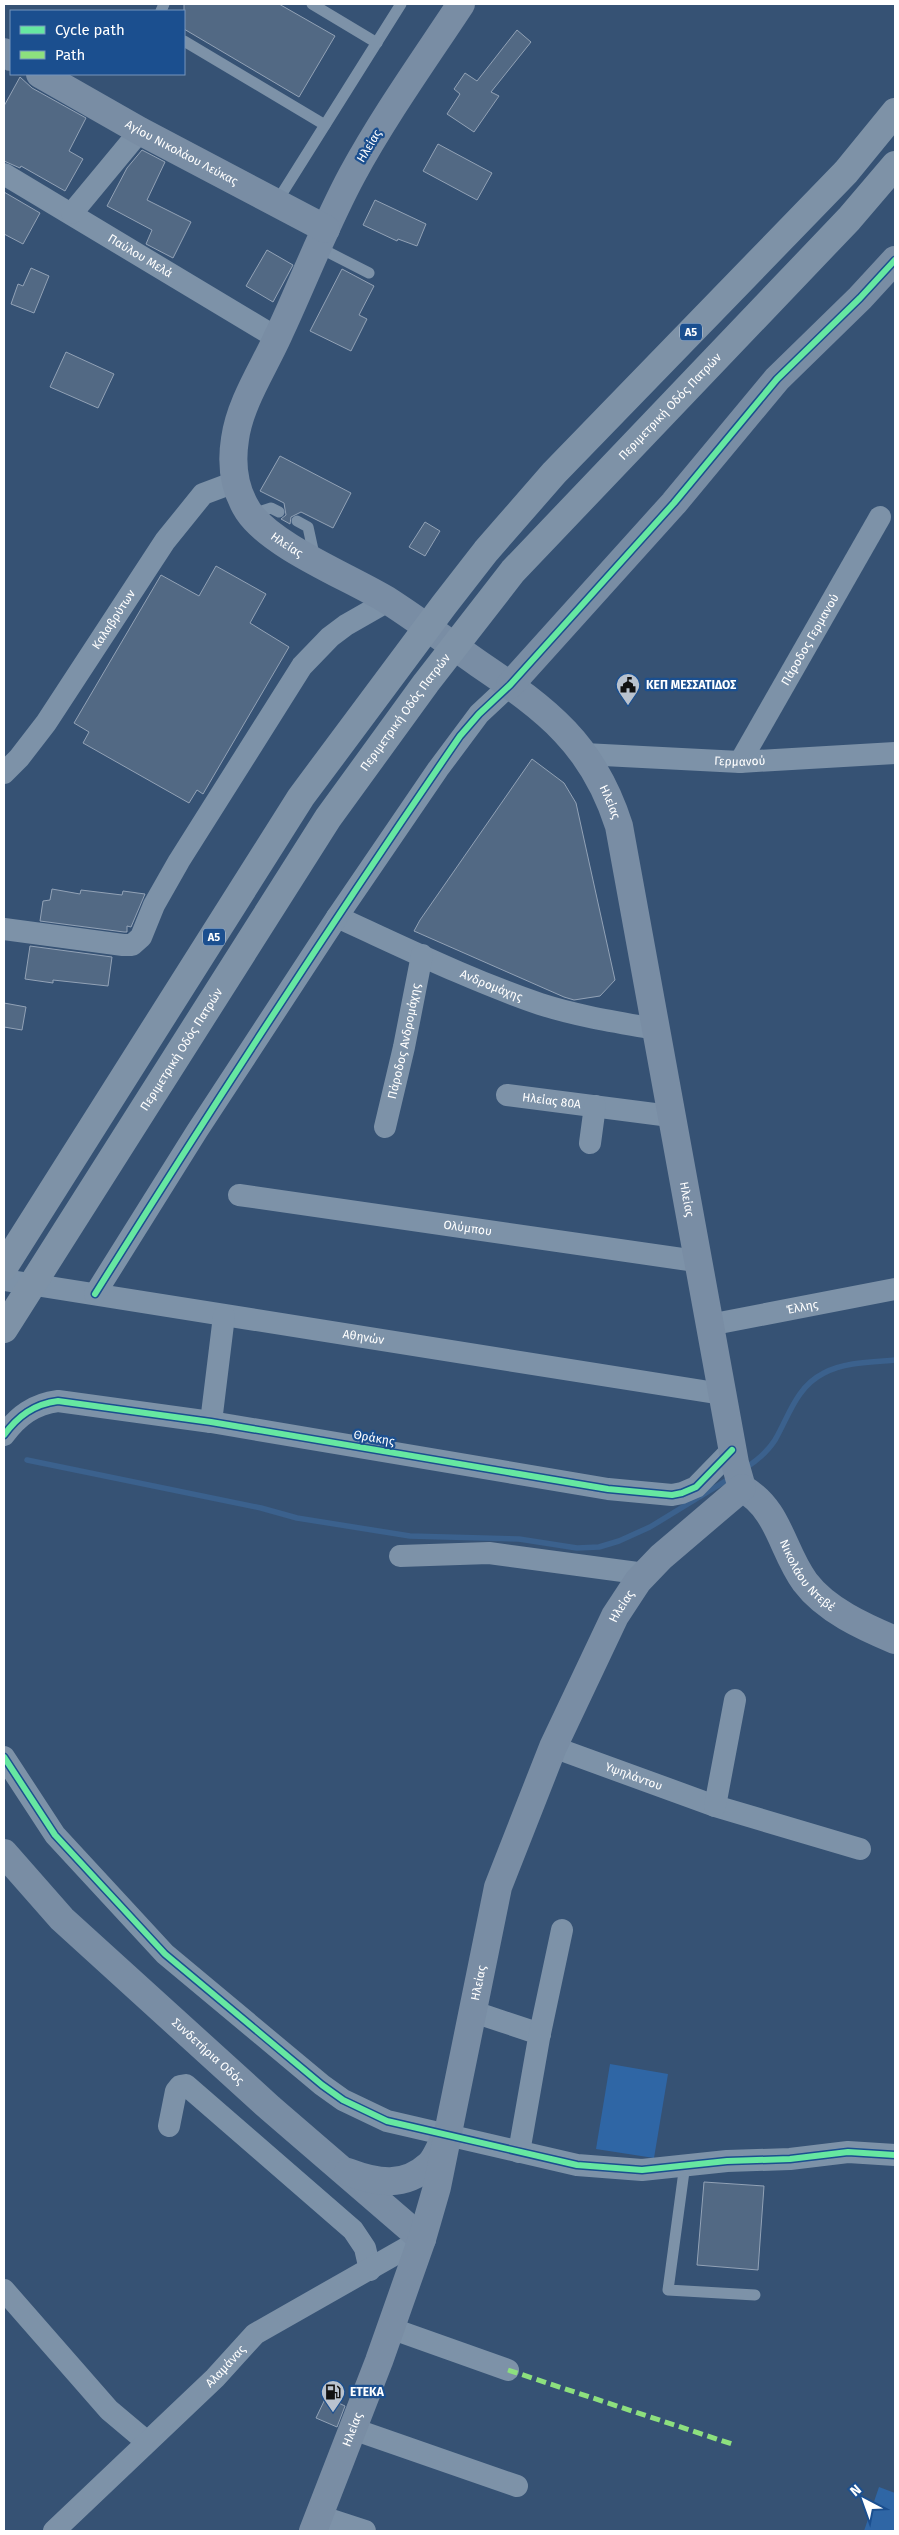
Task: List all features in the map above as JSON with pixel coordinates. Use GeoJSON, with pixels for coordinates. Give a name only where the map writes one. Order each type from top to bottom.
{"type":"FeatureCollection","features":[{"type":"Feature","properties":{"kind":"highway","name":"Α5"},"geometry":{"type":"LineString","coordinates":[[4,1267],[301,797],[400,662],[486,551],[554,473],[846,172],[895,112]]}},
{"type":"Feature","properties":{"kind":"highway","name":"Περιμετρική Οδός Πατρών"},"geometry":{"type":"LineString","coordinates":[[7,1324],[328,818],[426,683],[513,571],[842,226],[895,165]]}},
{"type":"Feature","properties":{"kind":"main road","name":"Ηλείας"},"geometry":{"type":"LineString","coordinates":[[316,2524],[344,2433],[368,2390],[422,2239],[437,2187],[498,1887],[553,1747],[615,1616],[645,1574],[737,1471],[696,1261],[619,826],[611,801],[600,777],[584,754],[555,720],[510,685],[388,601],[278,539],[262,527],[252,515],[235,482],[234,450],[239,419],[352,174],[461,4]]}},
{"type":"Feature","properties":{"kind":"main road","name":"Αγίου Νικολάου Λεύκας"},"geometry":{"type":"LineString","coordinates":[[42,75],[140,131],[276,203],[322,238]]}},
{"type":"Feature","properties":{"kind":"main road"},"geometry":{"type":"LineString","coordinates":[[510,685],[674,503],[777,379],[860,298],[895,260]]}},
{"type":"Feature","properties":{"kind":"main road","name":"Νικολάου Ντεβέ"},"geometry":{"type":"LineString","coordinates":[[737,1471],[768,1510],[800,1574],[814,1593],[845,1615],[895,1640]]}},
{"type":"Feature","properties":{"kind":"main road","name":"Συνδετήρια Οδός"},"geometry":{"type":"LineString","coordinates":[[4,1853],[62,1919],[340,2169],[422,2239]]}},
{"type":"Feature","properties":{"kind":"main road"},"geometry":{"type":"LineString","coordinates":[[340,2169],[366,2179],[401,2182],[429,2165],[447,2136]]}},
{"type":"Feature","properties":{"kind":"street"},"geometry":{"type":"LineString","coordinates":[[72,214],[140,131]]}},
{"type":"Feature","properties":{"kind":"street","name":"Παύλου Μελά"},"geometry":{"type":"LineString","coordinates":[[4,174],[277,338]]}},
{"type":"Feature","properties":{"kind":"street","name":"Καλαβρύτων"},"geometry":{"type":"LineString","coordinates":[[4,773],[19,758],[46,723],[165,541],[203,494],[235,482]]}},
{"type":"Feature","properties":{"kind":"street","name":"Πάροδος Γερμανού"},"geometry":{"type":"LineString","coordinates":[[740,762],[880,517]]}},
{"type":"Feature","properties":{"kind":"street"},"geometry":{"type":"LineString","coordinates":[[4,929],[123,945],[132,945],[142,937],[154,905],[178,861],[302,666],[338,631],[388,601]]}},
{"type":"Feature","properties":{"kind":"street"},"geometry":{"type":"LineString","coordinates":[[95,1294],[197,1131],[337,917],[460,736],[479,714],[510,685]]}},
{"type":"Feature","properties":{"kind":"street","name":"Γερμανού"},"geometry":{"type":"LineString","coordinates":[[584,754],[740,762],[895,753]]}},
{"type":"Feature","properties":{"kind":"street","name":"Ανδρομάχης"},"geometry":{"type":"LineString","coordinates":[[337,917],[422,956],[540,1004],[575,1014],[655,1029]]}},
{"type":"Feature","properties":{"kind":"street","name":"Πάροδος Ανδρομάχης"},"geometry":{"type":"LineString","coordinates":[[385,1127],[404,1047],[422,956]]}},
{"type":"Feature","properties":{"kind":"street","name":"Ηλείας 80Α"},"geometry":{"type":"LineString","coordinates":[[507,1095],[670,1116]]}},
{"type":"Feature","properties":{"kind":"street","name":"Ηλείας 80Α"},"geometry":{"type":"LineString","coordinates":[[590,1143],[595,1106]]}},
{"type":"Feature","properties":{"kind":"street","name":"Ολύμπου"},"geometry":{"type":"LineString","coordinates":[[239,1195],[696,1261]]}},
{"type":"Feature","properties":{"kind":"street","name":"Αθηνών"},"geometry":{"type":"LineString","coordinates":[[4,1280],[722,1394]]}},
{"type":"Feature","properties":{"kind":"street","name":"Έλλης"},"geometry":{"type":"LineString","coordinates":[[709,1325],[895,1290]]}},
{"type":"Feature","properties":{"kind":"street"},"geometry":{"type":"LineString","coordinates":[[211,1422],[224,1316]]}},
{"type":"Feature","properties":{"kind":"street","name":"Θράκης"},"geometry":{"type":"LineString","coordinates":[[5,1434],[26,1412],[43,1403],[58,1401],[211,1422],[599,1488],[672,1495],[688,1491],[703,1482],[737,1471]]}},
{"type":"Feature","properties":{"kind":"street"},"geometry":{"type":"LineString","coordinates":[[400,1556],[489,1554],[645,1574]]}},
{"type":"Feature","properties":{"kind":"street"},"geometry":{"type":"LineString","coordinates":[[715,1806],[735,1700]]}},
{"type":"Feature","properties":{"kind":"street","name":"Υψηλάντου"},"geometry":{"type":"LineString","coordinates":[[553,1747],[715,1806],[860,1849]]}},
{"type":"Feature","properties":{"kind":"street"},"geometry":{"type":"LineString","coordinates":[[4,1757],[55,1835],[165,1954],[343,2100],[387,2121],[577,2165],[613,2169],[642,2170],[685,2164],[790,2159],[848,2152],[895,2155]]}},
{"type":"Feature","properties":{"kind":"street"},"geometry":{"type":"LineString","coordinates":[[519,2152],[540,2034],[562,1930]]}},
{"type":"Feature","properties":{"kind":"street"},"geometry":{"type":"LineString","coordinates":[[474,2012],[540,2034]]}},
{"type":"Feature","properties":{"kind":"street"},"geometry":{"type":"LineString","coordinates":[[169,2126],[176,2091],[180,2086],[186,2084],[353,2230],[364,2248],[370,2270]]}},
{"type":"Feature","properties":{"kind":"street","name":"Αλαμάνας"},"geometry":{"type":"LineString","coordinates":[[54,2531],[215,2378],[255,2334],[422,2239]]}},
{"type":"Feature","properties":{"kind":"street"},"geometry":{"type":"LineString","coordinates":[[4,2290],[103,2403],[124,2424],[148,2442]]}},
{"type":"Feature","properties":{"kind":"street"},"geometry":{"type":"LineString","coordinates":[[390,2328],[508,2370]]}},
{"type":"Feature","properties":{"kind":"street"},"geometry":{"type":"LineString","coordinates":[[344,2433],[517,2486]]}},
{"type":"Feature","properties":{"kind":"street"},"geometry":{"type":"LineString","coordinates":[[316,2524],[365,2531]]}},
{"type":"Feature","properties":{"kind":"lane"},"geometry":{"type":"LineString","coordinates":[[312,4],[377,43]]}},
{"type":"Feature","properties":{"kind":"lane"},"geometry":{"type":"LineString","coordinates":[[276,203],[402,4]]}},
{"type":"Feature","properties":{"kind":"lane"},"geometry":{"type":"LineString","coordinates":[[185,42],[325,124]]}},
{"type":"Feature","properties":{"kind":"lane"},"geometry":{"type":"LineString","coordinates":[[322,238],[370,273]]}},
{"type":"Feature","properties":{"kind":"lane"},"geometry":{"type":"LineString","coordinates":[[252,515],[271,508],[279,512]]}},
{"type":"Feature","properties":{"kind":"lane"},"geometry":{"type":"LineString","coordinates":[[296,522],[308,527],[315,560]]}},
{"type":"Feature","properties":{"kind":"lane"},"geometry":{"type":"LineString","coordinates":[[685,2164],[668,2290],[756,2295]]}},
{"type":"Feature","properties":{"kind":"shaded area"},"geometry":{"type":"Polygon","coordinates":[[[610,2064],[668,2074],[654,2158],[596,2149],[610,2064]]]}},
{"type":"Feature","properties":{"kind":"shaded area"},"geometry":{"type":"Polygon","coordinates":[[[879,2487],[895,2493],[895,2531],[864,2531],[879,2487]]]}},
{"type":"Feature","properties":{"kind":"building"},"geometry":{"type":"Polygon","coordinates":[[[184,4],[279,4],[335,36],[299,97],[185,30],[184,4]]]}},
{"type":"Feature","properties":{"kind":"building"},"geometry":{"type":"Polygon","coordinates":[[[517,30],[531,42],[491,92],[499,96],[474,132],[447,114],[460,94],[454,89],[465,73],[477,81],[517,30]]]}},
{"type":"Feature","properties":{"kind":"building"},"geometry":{"type":"Polygon","coordinates":[[[20,77],[32,88],[86,118],[69,151],[83,159],[65,191],[21,166],[20,168],[4,161],[4,106],[20,77]]]}},
{"type":"Feature","properties":{"kind":"building"},"geometry":{"type":"Polygon","coordinates":[[[438,144],[492,173],[477,200],[423,171],[438,144]]]}},
{"type":"Feature","properties":{"kind":"building"},"geometry":{"type":"Polygon","coordinates":[[[142,150],[165,162],[147,200],[191,222],[173,258],[146,244],[152,230],[107,206],[127,168],[142,150]]]}},
{"type":"Feature","properties":{"kind":"building"},"geometry":{"type":"Polygon","coordinates":[[[4,192],[40,213],[23,244],[4,234],[4,192]]]}},
{"type":"Feature","properties":{"kind":"building"},"geometry":{"type":"Polygon","coordinates":[[[375,200],[426,224],[417,246],[398,239],[397,241],[363,225],[375,200]]]}},
{"type":"Feature","properties":{"kind":"building"},"geometry":{"type":"Polygon","coordinates":[[[267,250],[293,265],[273,302],[246,286],[267,250]]]}},
{"type":"Feature","properties":{"kind":"building"},"geometry":{"type":"Polygon","coordinates":[[[31,268],[49,276],[34,313],[11,304],[18,284],[23,286],[31,268]]]}},
{"type":"Feature","properties":{"kind":"building"},"geometry":{"type":"Polygon","coordinates":[[[342,269],[374,286],[359,315],[367,319],[351,351],[310,331],[342,269]]]}},
{"type":"Feature","properties":{"kind":"building"},"geometry":{"type":"Polygon","coordinates":[[[66,352],[114,374],[98,408],[50,387],[66,352]]]}},
{"type":"Feature","properties":{"kind":"building"},"geometry":{"type":"Polygon","coordinates":[[[280,456],[351,493],[333,528],[301,512],[291,517],[290,524],[281,519],[286,515],[284,503],[260,491],[280,456]]]}},
{"type":"Feature","properties":{"kind":"building"},"geometry":{"type":"Polygon","coordinates":[[[425,522],[440,531],[425,556],[409,547],[425,522]]]}},
{"type":"Feature","properties":{"kind":"building"},"geometry":{"type":"Polygon","coordinates":[[[216,566],[266,594],[250,623],[289,647],[203,794],[197,790],[189,803],[83,743],[89,732],[74,723],[161,575],[199,596],[216,566]]]}},
{"type":"Feature","properties":{"kind":"building"},"geometry":{"type":"Polygon","coordinates":[[[532,759],[564,783],[576,803],[615,980],[600,996],[574,1000],[564,997],[414,931],[532,759]]]}},
{"type":"Feature","properties":{"kind":"building"},"geometry":{"type":"Polygon","coordinates":[[[52,889],[80,894],[81,890],[122,895],[123,891],[145,894],[131,927],[127,926],[127,932],[124,932],[40,921],[43,901],[50,900],[52,889]]]}},
{"type":"Feature","properties":{"kind":"building"},"geometry":{"type":"Polygon","coordinates":[[[30,946],[112,957],[108,986],[53,980],[53,983],[25,979],[30,946]]]}},
{"type":"Feature","properties":{"kind":"building"},"geometry":{"type":"Polygon","coordinates":[[[4,1003],[26,1007],[22,1030],[4,1027],[4,1003]]]}},
{"type":"Feature","properties":{"kind":"building"},"geometry":{"type":"Polygon","coordinates":[[[704,2182],[764,2186],[758,2270],[697,2265],[704,2182]]]}},
{"type":"Feature","properties":{"kind":"building"},"geometry":{"type":"Polygon","coordinates":[[[326,2397],[345,2406],[337,2427],[316,2418],[326,2397]]]}},
{"type":"Feature","properties":{"kind":"waterway"},"geometry":{"type":"LineString","coordinates":[[744,1469],[761,1456],[772,1444],[794,1403],[806,1386],[814,1379],[832,1369],[859,1363],[895,1360]]}},
{"type":"Feature","properties":{"kind":"waterway"},"geometry":{"type":"LineString","coordinates":[[27,1460],[261,1508],[297,1518],[410,1536],[519,1539],[577,1548],[599,1547],[619,1541],[650,1527],[732,1477]]}},
{"type":"Feature","properties":{"kind":"marked path"},"geometry":{"type":"LineString","coordinates":[[508,2370],[735,2445]]}},
{"type":"Feature","properties":{"kind":"cycle path"},"geometry":{"type":"LineString","coordinates":[[95,1294],[274,1013],[460,736],[479,714],[510,685],[674,503],[777,379],[860,298],[895,260]]}},
{"type":"Feature","properties":{"kind":"cycle path"},"geometry":{"type":"LineString","coordinates":[[4,1435],[27,1412],[41,1405],[58,1401],[211,1422],[608,1489],[672,1495],[696,1487],[732,1450]]}},
{"type":"Feature","properties":{"kind":"cycle path"},"geometry":{"type":"LineString","coordinates":[[4,1757],[55,1835],[165,1954],[322,2085],[343,2100],[387,2121],[577,2165],[642,2170],[727,2161],[790,2159],[848,2152],[895,2155]]}},
{"type":"Feature","properties":{"kind":"place","name":"ΚΕΠ ΜΕΣΣΑΤΙΔΟΣ"},"geometry":{"type":"Point","coordinates":[628,706]}},
{"type":"Feature","properties":{"kind":"place","name":"ΕΤΕΚΑ"},"geometry":{"type":"Point","coordinates":[333,2413]}}]}
